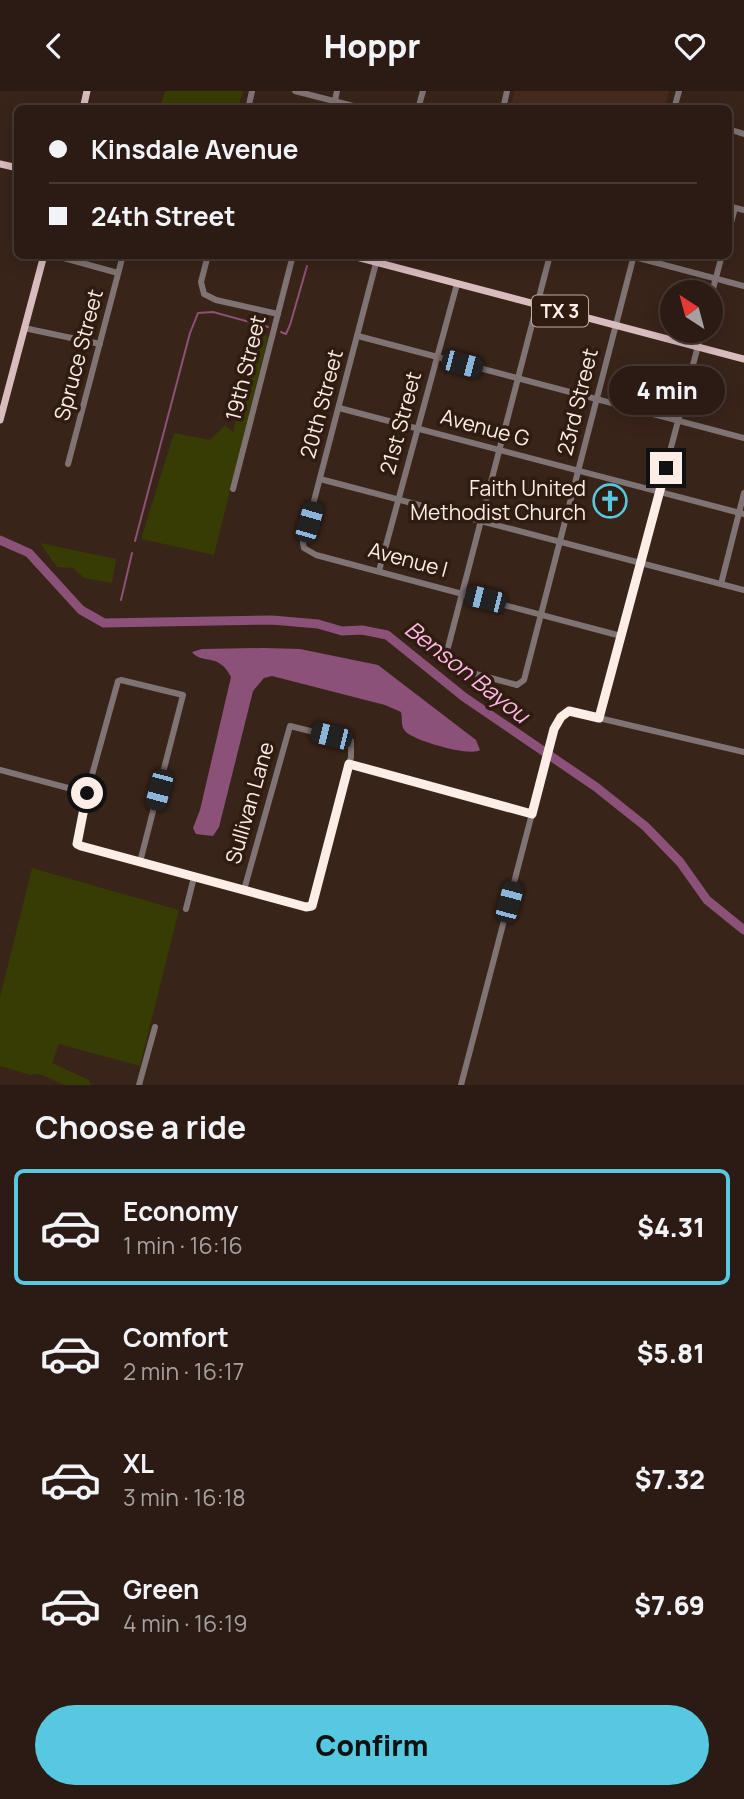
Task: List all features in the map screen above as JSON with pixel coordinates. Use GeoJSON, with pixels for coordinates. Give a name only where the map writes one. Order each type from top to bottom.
{"type":"FeatureCollection","features":[{"type":"Feature","properties":{"kind":"main road"},"geometry":{"type":"LineString","coordinates":[[0,420],[43,259]]}},
{"type":"Feature","properties":{"kind":"main road","name":"TX 3"},"geometry":{"type":"LineString","coordinates":[[362,259],[744,359]]}},
{"type":"Feature","properties":{"kind":"street"},"geometry":{"type":"LineString","coordinates":[[295,91],[350,105]]}},
{"type":"Feature","properties":{"kind":"street"},"geometry":{"type":"LineString","coordinates":[[334,105],[337,91]]}},
{"type":"Feature","properties":{"kind":"street"},"geometry":{"type":"LineString","coordinates":[[732,207],[744,210]]}},
{"type":"Feature","properties":{"kind":"street"},"geometry":{"type":"LineString","coordinates":[[67,259],[118,273]]}},
{"type":"Feature","properties":{"kind":"street","name":"Spruce Street"},"geometry":{"type":"LineString","coordinates":[[68,464],[122,259]]}},
{"type":"Feature","properties":{"kind":"street"},"geometry":{"type":"LineString","coordinates":[[207,259],[201,282],[204,294],[216,300],[278,314]]}},
{"type":"Feature","properties":{"kind":"street","name":"19th Street"},"geometry":{"type":"LineString","coordinates":[[233,489],[292,259]]}},
{"type":"Feature","properties":{"kind":"street"},"geometry":{"type":"LineString","coordinates":[[462,592],[549,259]]}},
{"type":"Feature","properties":{"kind":"street","name":"23rd Street"},"geometry":{"type":"LineString","coordinates":[[462,592],[444,659],[449,667],[517,685],[524,680],[542,614],[632,259]]}},
{"type":"Feature","properties":{"kind":"street"},"geometry":{"type":"LineString","coordinates":[[644,259],[744,286]]}},
{"type":"Feature","properties":{"kind":"street"},"geometry":{"type":"LineString","coordinates":[[716,279],[721,259]]}},
{"type":"Feature","properties":{"kind":"street","name":"20th Street"},"geometry":{"type":"LineString","coordinates":[[307,551],[303,543],[376,263]]}},
{"type":"Feature","properties":{"kind":"street","name":"21st Street"},"geometry":{"type":"LineString","coordinates":[[379,571],[457,284]]}},
{"type":"Feature","properties":{"kind":"street"},"geometry":{"type":"LineString","coordinates":[[24,328],[100,344]]}},
{"type":"Feature","properties":{"kind":"street"},"geometry":{"type":"LineString","coordinates":[[358,337],[744,438]]}},
{"type":"Feature","properties":{"kind":"street"},"geometry":{"type":"LineString","coordinates":[[599,718],[699,343]]}},
{"type":"Feature","properties":{"kind":"street","name":"Avenue G"},"geometry":{"type":"LineString","coordinates":[[339,408],[741,514]]}},
{"type":"Feature","properties":{"kind":"street"},"geometry":{"type":"LineString","coordinates":[[320,479],[744,590]]}},
{"type":"Feature","properties":{"kind":"street"},"geometry":{"type":"LineString","coordinates":[[721,584],[741,514],[744,493]]}},
{"type":"Feature","properties":{"kind":"street","name":"Avenue I"},"geometry":{"type":"LineString","coordinates":[[307,551],[621,636]]}},
{"type":"Feature","properties":{"kind":"street"},"geometry":{"type":"LineString","coordinates":[[140,862],[183,695],[121,680],[118,681],[87,793],[77,844],[140,862],[194,877],[312,906],[349,764],[532,814]]}},
{"type":"Feature","properties":{"kind":"street"},"geometry":{"type":"LineString","coordinates":[[461,1085],[554,729],[561,717],[569,711],[744,752]]}},
{"type":"Feature","properties":{"kind":"street","name":"Sullivan Lane"},"geometry":{"type":"LineString","coordinates":[[244,890],[290,726],[351,741],[349,764]]}},
{"type":"Feature","properties":{"kind":"street"},"geometry":{"type":"LineString","coordinates":[[0,770],[87,793]]}},
{"type":"Feature","properties":{"kind":"street"},"geometry":{"type":"LineString","coordinates":[[186,909],[194,877]]}},
{"type":"Feature","properties":{"kind":"street"},"geometry":{"type":"LineString","coordinates":[[139,1085],[155,1027]]}},
{"type":"Feature","properties":{"kind":"shaded area"},"geometry":{"type":"Polygon","coordinates":[[[515,91],[669,91],[666,105],[511,105],[515,91]]]}},
{"type":"Feature","properties":{"kind":"shaded area"},"geometry":{"type":"Polygon","coordinates":[[[202,649],[300,649],[378,665],[476,740],[480,750],[455,750],[411,736],[403,727],[401,712],[385,705],[272,676],[264,678],[253,691],[219,827],[213,836],[196,834],[193,828],[200,810],[231,677],[221,664],[196,656],[192,652],[202,649]]]}},
{"type":"Feature","properties":{"kind":"green space"},"geometry":{"type":"Polygon","coordinates":[[[165,91],[243,91],[239,105],[161,105],[165,91]]]}},
{"type":"Feature","properties":{"kind":"green space"},"geometry":{"type":"Polygon","coordinates":[[[263,331],[268,338],[214,555],[141,539],[174,433],[210,440],[225,425],[233,432],[255,341],[263,331]]]}},
{"type":"Feature","properties":{"kind":"green space"},"geometry":{"type":"Polygon","coordinates":[[[40,543],[116,559],[112,583],[84,578],[73,568],[57,567],[40,543]]]}},
{"type":"Feature","properties":{"kind":"green space"},"geometry":{"type":"Polygon","coordinates":[[[32,868],[179,910],[140,1066],[59,1044],[52,1063],[89,1080],[91,1085],[64,1085],[40,1074],[30,1075],[0,1066],[0,997],[32,868]]]}},
{"type":"Feature","properties":{"kind":"waterway"},"geometry":{"type":"LineString","coordinates":[[281,332],[286,334],[290,325],[307,266]]}},
{"type":"Feature","properties":{"kind":"waterway"},"geometry":{"type":"LineString","coordinates":[[135,541],[190,333],[198,313],[213,312],[268,327]]}},
{"type":"Feature","properties":{"kind":"waterway","name":"Benson Bayou"},"geometry":{"type":"LineString","coordinates":[[0,540],[29,553],[81,610],[104,623],[272,620],[387,635],[464,697],[596,787],[645,826],[680,862],[707,900],[744,930]]}},
{"type":"Feature","properties":{"kind":"waterway"},"geometry":{"type":"LineString","coordinates":[[121,600],[132,553]]}},
{"type":"Feature","properties":{"kind":"place","name":"Faith United Methodist Church"},"geometry":{"type":"Point","coordinates":[610,501]}},
{"type":"Feature","properties":{"kind":"route"},"geometry":{"type":"LineString","coordinates":[[87,793],[77,844],[306,907],[312,906],[349,764],[532,814],[554,729],[561,717],[569,711],[599,718],[666,468]]}}]}
